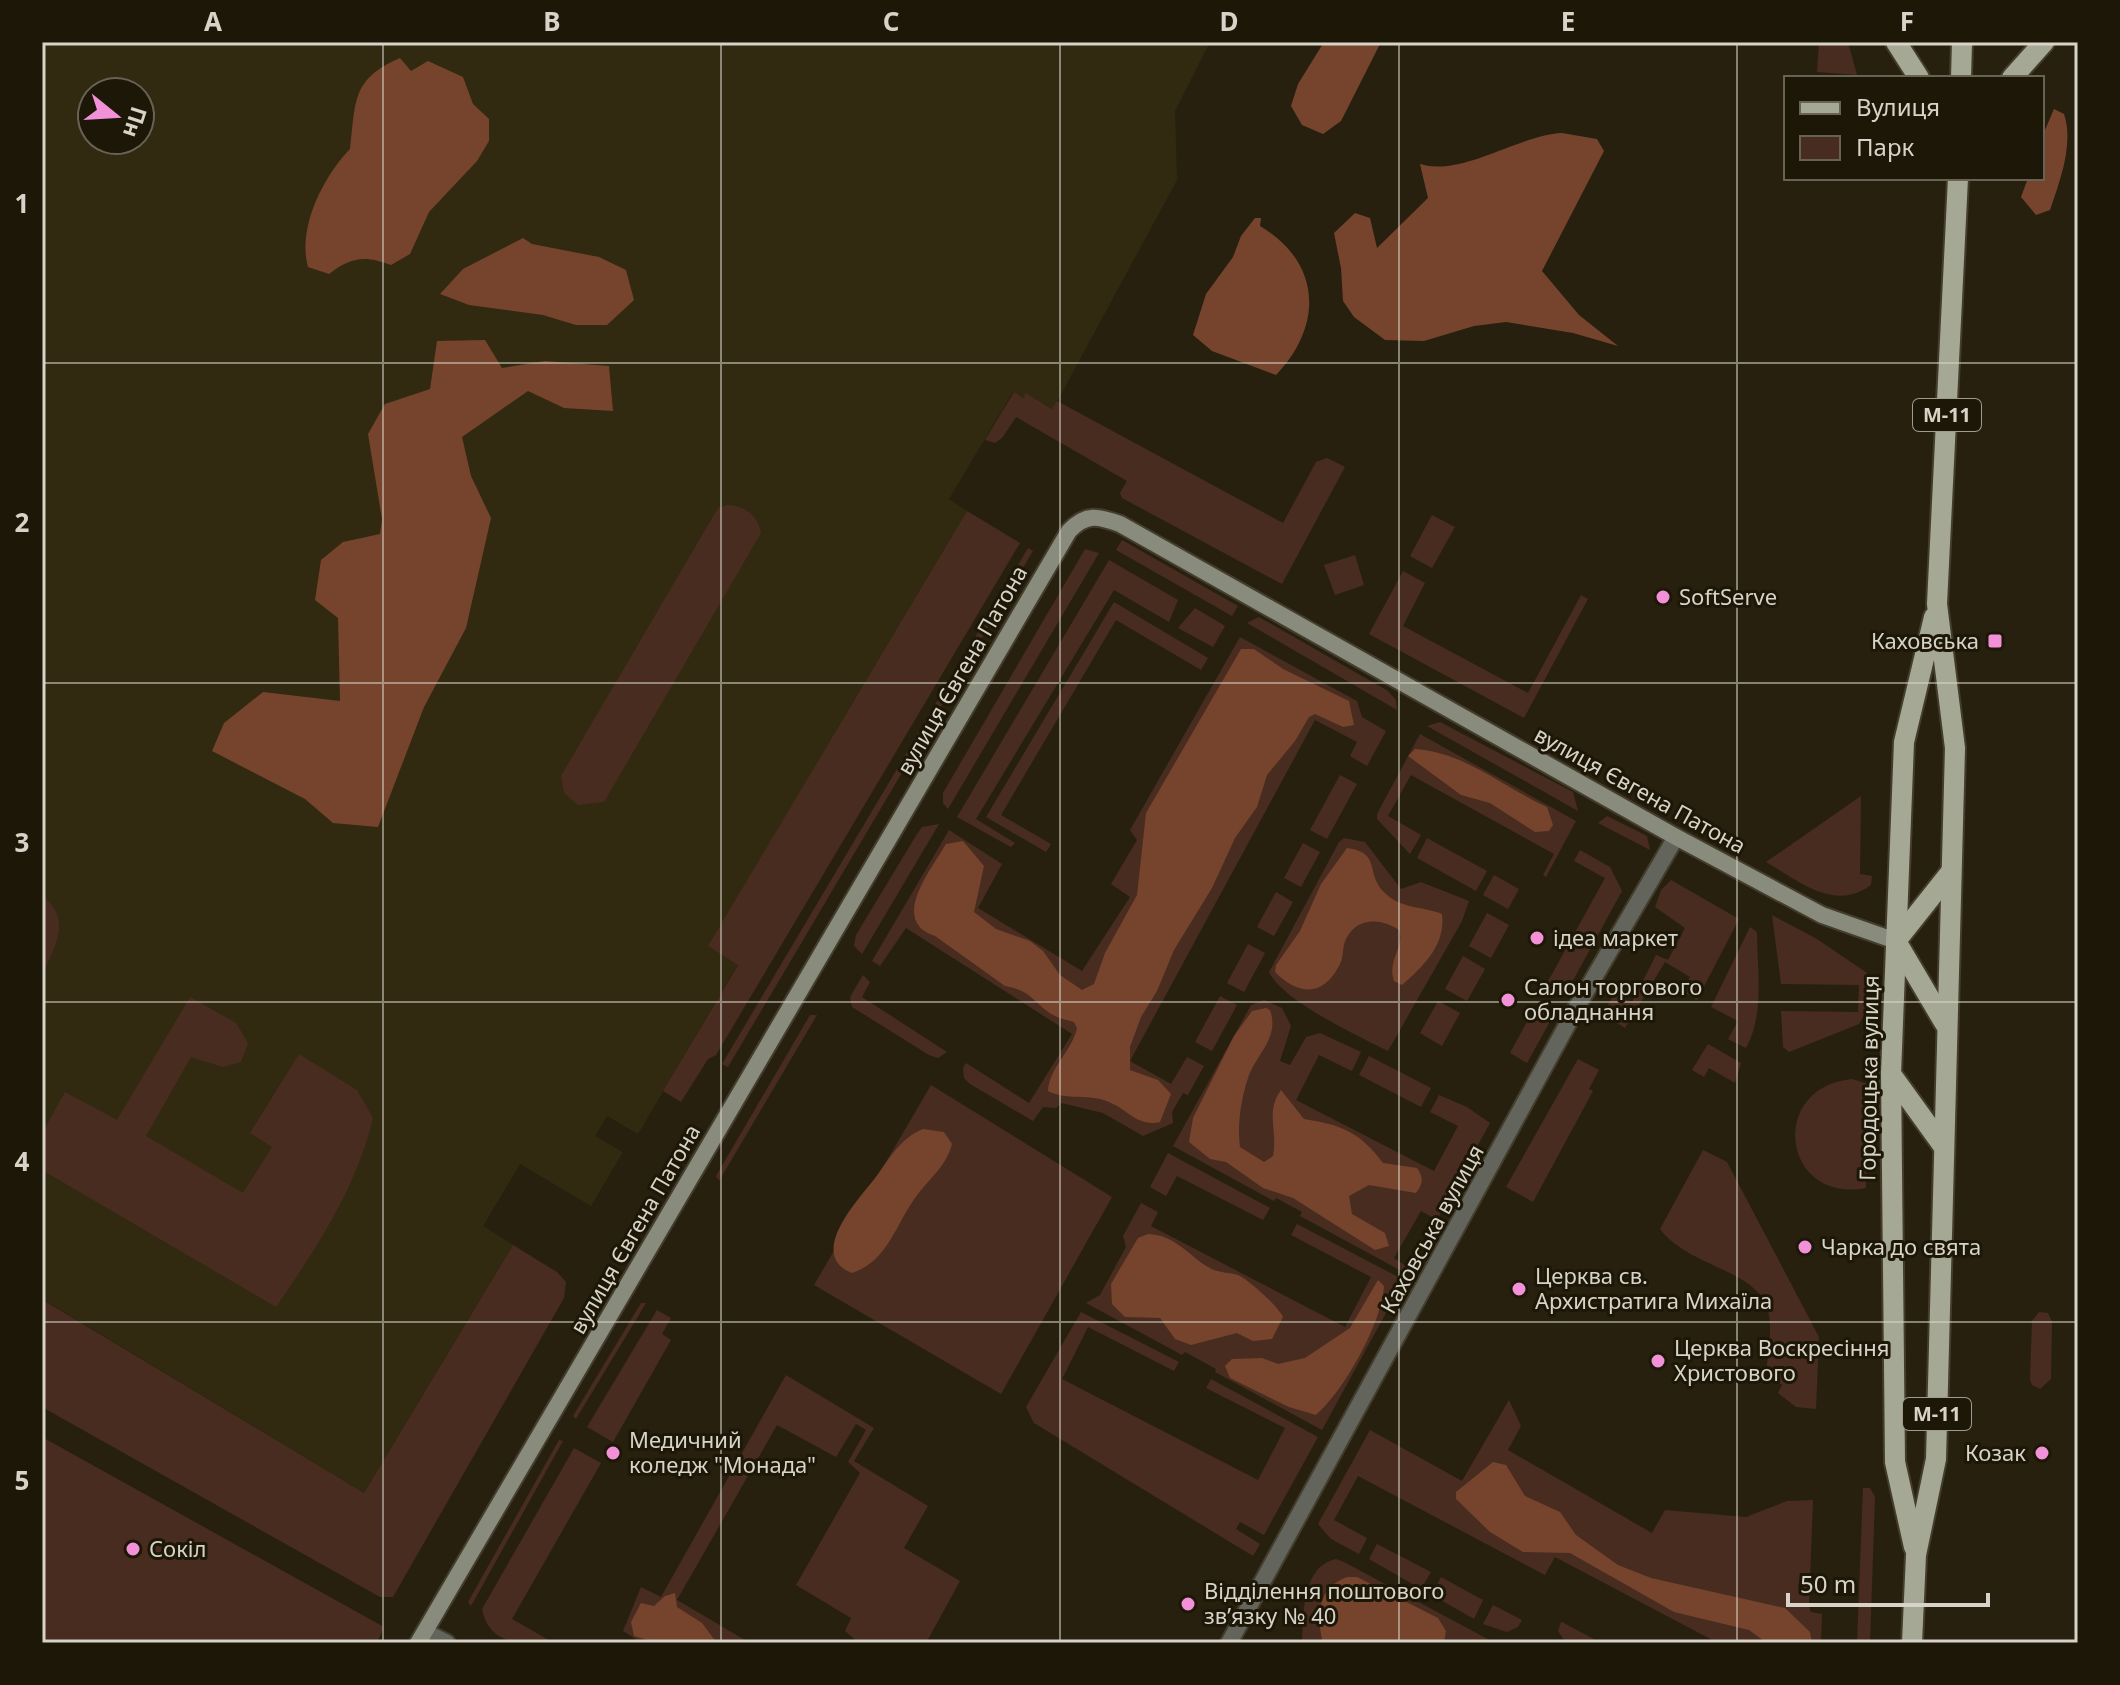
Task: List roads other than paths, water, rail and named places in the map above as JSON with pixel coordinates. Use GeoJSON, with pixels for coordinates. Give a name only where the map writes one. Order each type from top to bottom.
{"type":"FeatureCollection","features":[{"type":"Feature","properties":{"kind":"main road"},"geometry":{"type":"LineString","coordinates":[[1896,42],[1918,76]]}},
{"type":"Feature","properties":{"kind":"main road"},"geometry":{"type":"LineString","coordinates":[[1961,76],[1962,42]]}},
{"type":"Feature","properties":{"kind":"main road"},"geometry":{"type":"LineString","coordinates":[[2014,76],[2044,42]]}},
{"type":"Feature","properties":{"kind":"main road","name":"Городоцька вулиця"},"geometry":{"type":"LineString","coordinates":[[1912,1643],[1916,1555],[1936,1459],[1955,748],[1937,604],[1958,180]]}},
{"type":"Feature","properties":{"kind":"main road","name":"Городоцька вулиця"},"geometry":{"type":"LineString","coordinates":[[1916,1555],[1895,1462],[1891,1074],[1904,742],[1937,604]]}},
{"type":"Feature","properties":{"kind":"main road"},"geometry":{"type":"LineString","coordinates":[[1946,1026],[1896,941],[1950,873]]}},
{"type":"Feature","properties":{"kind":"main road"},"geometry":{"type":"LineString","coordinates":[[1891,1074],[1943,1146]]}},
{"type":"Feature","properties":{"kind":"street","name":"вулиця Євгена Патона"},"geometry":{"type":"LineString","coordinates":[[422,1638],[805,978],[1069,531],[1079,520],[1096,516],[1120,524],[1676,837],[1822,915],[1896,941]]}},
{"type":"Feature","properties":{"kind":"street","name":"Каховська вулиця"},"geometry":{"type":"LineString","coordinates":[[1229,1643],[1578,1005],[1676,837]]}},
{"type":"Feature","properties":{"kind":"street"},"geometry":{"type":"LineString","coordinates":[[422,1638],[447,1643]]}},
{"type":"Feature","properties":{"kind":"place","name":"SoftServe"},"geometry":{"type":"Point","coordinates":[1663,597]}},
{"type":"Feature","properties":{"kind":"place","name":"Каховська"},"geometry":{"type":"Point","coordinates":[1995,641]}},
{"type":"Feature","properties":{"kind":"place","name":"ідеа маркет"},"geometry":{"type":"Point","coordinates":[1537,938]}},
{"type":"Feature","properties":{"kind":"place","name":"Салон торгового обладнання"},"geometry":{"type":"Point","coordinates":[1508,1000]}},
{"type":"Feature","properties":{"kind":"place","name":"Чарка до свята"},"geometry":{"type":"Point","coordinates":[1805,1247]}},
{"type":"Feature","properties":{"kind":"place","name":"Церква св. Архистратига Михаїла"},"geometry":{"type":"Point","coordinates":[1519,1289]}},
{"type":"Feature","properties":{"kind":"place","name":"Церква Воскресіння Христового"},"geometry":{"type":"Point","coordinates":[1658,1361]}},
{"type":"Feature","properties":{"kind":"place","name":"Медичний коледж \"Монада\""},"geometry":{"type":"Point","coordinates":[613,1453]}},
{"type":"Feature","properties":{"kind":"place","name":"Козак"},"geometry":{"type":"Point","coordinates":[2042,1453]}},
{"type":"Feature","properties":{"kind":"place","name":"Сокіл"},"geometry":{"type":"Point","coordinates":[133,1549]}},
{"type":"Feature","properties":{"kind":"place","name":"Відділення поштового зв’язку № 40"},"geometry":{"type":"Point","coordinates":[1188,1604]}}]}
